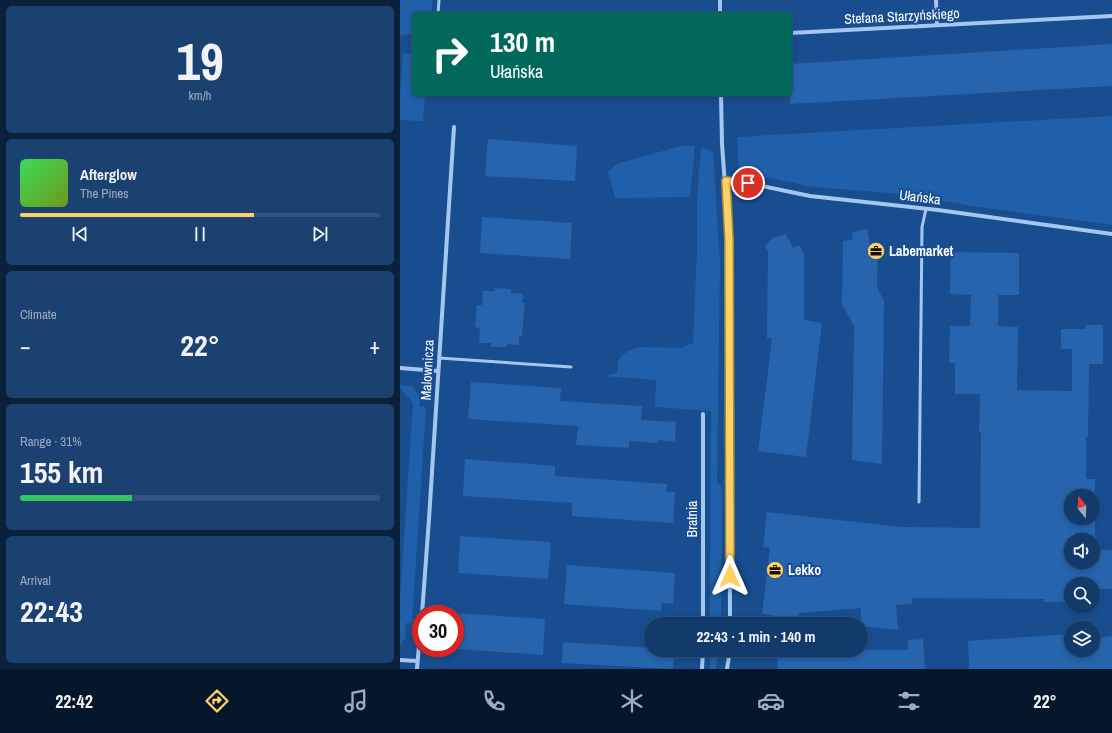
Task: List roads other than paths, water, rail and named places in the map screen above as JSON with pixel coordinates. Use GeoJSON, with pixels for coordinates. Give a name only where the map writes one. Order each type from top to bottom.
{"type":"FeatureCollection","features":[{"type":"Feature","properties":{"kind":"street"},"geometry":{"type":"LineString","coordinates":[[720,0],[720,12]]}},
{"type":"Feature","properties":{"kind":"street"},"geometry":{"type":"LineString","coordinates":[[936,0],[937,24]]}},
{"type":"Feature","properties":{"kind":"street","name":"Stefana Starzyńskiego"},"geometry":{"type":"LineString","coordinates":[[792,33],[937,24],[1112,16]]}},
{"type":"Feature","properties":{"kind":"street"},"geometry":{"type":"LineString","coordinates":[[721,96],[722,144],[726,181],[729,240],[730,617]]}},
{"type":"Feature","properties":{"kind":"street","name":"Malownicza"},"geometry":{"type":"LineString","coordinates":[[423,605],[454,127]]}},
{"type":"Feature","properties":{"kind":"street","name":"Ułańska"},"geometry":{"type":"LineString","coordinates":[[726,181],[748,183],[810,196],[926,209],[1112,234]]}},
{"type":"Feature","properties":{"kind":"street"},"geometry":{"type":"LineString","coordinates":[[400,368],[438,371]]}},
{"type":"Feature","properties":{"kind":"street","name":"Bratnia"},"geometry":{"type":"LineString","coordinates":[[703,414],[703,617]]}},
{"type":"Feature","properties":{"kind":"street"},"geometry":{"type":"LineString","coordinates":[[417,657],[417,669]]}},
{"type":"Feature","properties":{"kind":"street"},"geometry":{"type":"LineString","coordinates":[[702,657],[702,669]]}},
{"type":"Feature","properties":{"kind":"street"},"geometry":{"type":"LineString","coordinates":[[727,669],[729,657]]}},
{"type":"Feature","properties":{"kind":"street"},"geometry":{"type":"LineString","coordinates":[[400,660],[417,661]]}},
{"type":"Feature","properties":{"kind":"lane"},"geometry":{"type":"LineString","coordinates":[[438,12],[439,0]]}},
{"type":"Feature","properties":{"kind":"lane"},"geometry":{"type":"LineString","coordinates":[[919,502],[922,227],[926,209]]}},
{"type":"Feature","properties":{"kind":"lane"},"geometry":{"type":"LineString","coordinates":[[439,358],[571,367]]}},
{"type":"Feature","properties":{"kind":"place","name":"Labemarket"},"geometry":{"type":"Point","coordinates":[876,251]}},
{"type":"Feature","properties":{"kind":"place","name":"Lekko"},"geometry":{"type":"Point","coordinates":[775,570]}}]}
